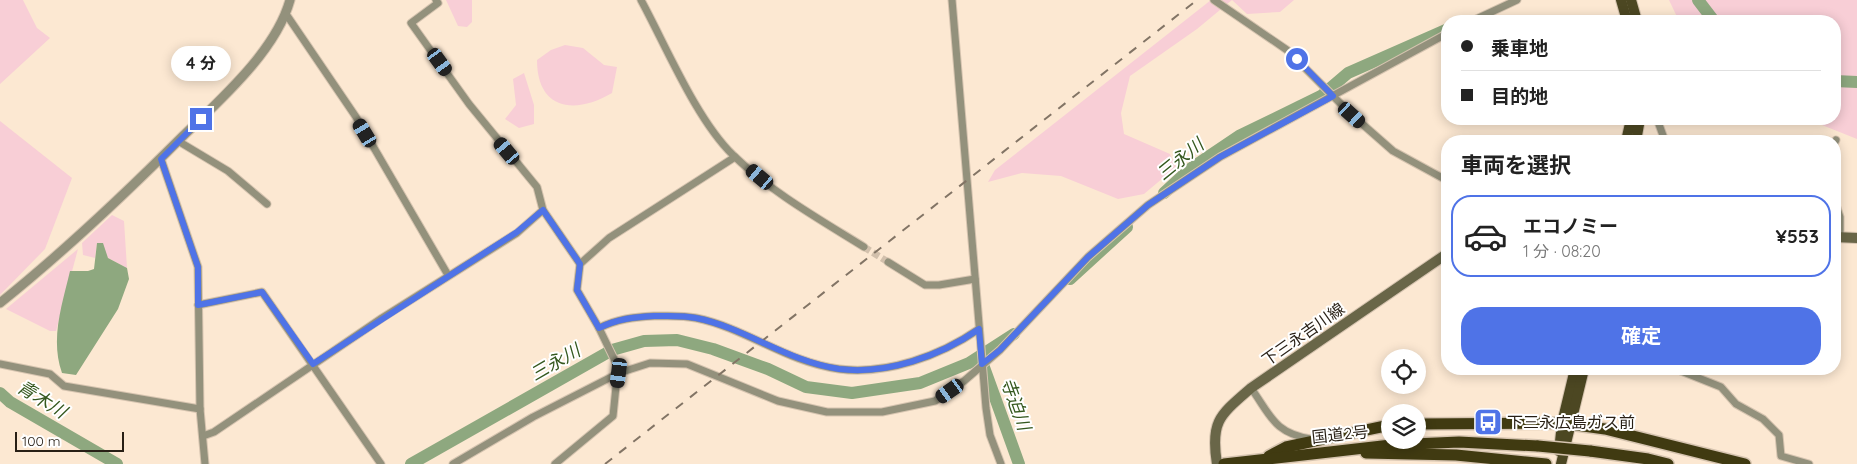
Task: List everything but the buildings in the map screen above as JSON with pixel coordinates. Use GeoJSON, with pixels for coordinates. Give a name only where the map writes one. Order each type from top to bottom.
{"type":"FeatureCollection","features":[{"type":"Feature","properties":{"kind":"highway"},"geometry":{"type":"LineString","coordinates":[[1426,424],[1567,423],[1605,429],[1745,464]]}},
{"type":"Feature","properties":{"kind":"highway"},"geometry":{"type":"LineString","coordinates":[[1264,459],[1286,447],[1381,427]]}},
{"type":"Feature","properties":{"kind":"highway","name":"国道2号"},"geometry":{"type":"LineString","coordinates":[[1224,464],[1391,444],[1459,442],[1590,451],[1648,459],[1668,464]]}},
{"type":"Feature","properties":{"kind":"highway"},"geometry":{"type":"LineString","coordinates":[[1334,451],[1456,455],[1546,464]]}},
{"type":"Feature","properties":{"kind":"main road"},"geometry":{"type":"LineString","coordinates":[[1621,0],[1625,15]]}},
{"type":"Feature","properties":{"kind":"main road"},"geometry":{"type":"LineString","coordinates":[[1631,0],[1635,15]]}},
{"type":"Feature","properties":{"kind":"main road"},"geometry":{"type":"LineString","coordinates":[[1841,237],[1857,238]]}},
{"type":"Feature","properties":{"kind":"main road","name":"下三永吉川線"},"geometry":{"type":"LineString","coordinates":[[1217,464],[1214,436],[1217,423],[1226,410],[1251,388],[1441,258]]}},
{"type":"Feature","properties":{"kind":"main road"},"geometry":{"type":"LineString","coordinates":[[1567,423],[1574,375]]}},
{"type":"Feature","properties":{"kind":"main road"},"geometry":{"type":"LineString","coordinates":[[1561,464],[1559,454],[1582,375]]}},
{"type":"Feature","properties":{"kind":"street"},"geometry":{"type":"LineString","coordinates":[[0,303],[72,243],[161,159],[257,58],[286,14],[290,0]]}},
{"type":"Feature","properties":{"kind":"street"},"geometry":{"type":"LineString","coordinates":[[436,0],[438,3],[411,22],[469,104],[537,187],[543,210],[580,264],[577,290],[600,330],[618,370],[613,416],[555,464]]}},
{"type":"Feature","properties":{"kind":"street"},"geometry":{"type":"LineString","coordinates":[[641,0],[705,119],[736,157],[784,197],[864,247]]}},
{"type":"Feature","properties":{"kind":"street"},"geometry":{"type":"LineString","coordinates":[[952,0],[982,364],[990,435],[1001,464]]}},
{"type":"Feature","properties":{"kind":"street"},"geometry":{"type":"LineString","coordinates":[[1214,0],[1286,50],[1393,152],[1441,177]]}},
{"type":"Feature","properties":{"kind":"street"},"geometry":{"type":"LineString","coordinates":[[1485,15],[1517,0]]}},
{"type":"Feature","properties":{"kind":"street"},"geometry":{"type":"LineString","coordinates":[[286,14],[356,117],[448,275]]}},
{"type":"Feature","properties":{"kind":"street"},"geometry":{"type":"LineString","coordinates":[[453,464],[618,370],[650,363],[675,362],[687,364],[778,401],[827,412],[882,412],[935,401],[964,381],[1000,350],[1088,257],[1148,205],[1220,157],[1332,94],[1441,36]]}},
{"type":"Feature","properties":{"kind":"street"},"geometry":{"type":"LineString","coordinates":[[178,141],[228,171],[267,204]]}},
{"type":"Feature","properties":{"kind":"street"},"geometry":{"type":"LineString","coordinates":[[580,264],[609,238],[736,157]]}},
{"type":"Feature","properties":{"kind":"street"},"geometry":{"type":"LineString","coordinates":[[161,159],[198,267],[200,408],[205,464]]}},
{"type":"Feature","properties":{"kind":"street"},"geometry":{"type":"LineString","coordinates":[[204,436],[214,432],[313,364],[517,232],[543,210]]}},
{"type":"Feature","properties":{"kind":"street"},"geometry":{"type":"LineString","coordinates":[[888,262],[925,285],[939,285],[976,279]]}},
{"type":"Feature","properties":{"kind":"street"},"geometry":{"type":"LineString","coordinates":[[198,305],[262,292],[379,461]]}},
{"type":"Feature","properties":{"kind":"street"},"geometry":{"type":"LineString","coordinates":[[600,330],[629,317],[668,316],[696,318],[728,328],[785,355],[824,366],[851,369],[878,368],[930,355],[979,329]]}},
{"type":"Feature","properties":{"kind":"street"},"geometry":{"type":"LineString","coordinates":[[0,364],[50,374],[64,386],[200,408]]}},
{"type":"Feature","properties":{"kind":"street"},"geometry":{"type":"LineString","coordinates":[[1691,375],[1721,387],[1736,404],[1763,419],[1779,435],[1781,456],[1809,464]]}},
{"type":"Feature","properties":{"kind":"street"},"geometry":{"type":"LineString","coordinates":[[1251,388],[1278,428],[1300,437],[1316,440]]}},
{"type":"Feature","properties":{"kind":"shaded area"},"geometry":{"type":"Polygon","coordinates":[[[0,0],[23,0],[37,28],[50,38],[0,84],[0,0]]]}},
{"type":"Feature","properties":{"kind":"shaded area"},"geometry":{"type":"Polygon","coordinates":[[[446,0],[472,0],[472,22],[467,27],[458,26],[446,0]]]}},
{"type":"Feature","properties":{"kind":"shaded area"},"geometry":{"type":"Polygon","coordinates":[[[1211,0],[1232,0],[1197,29],[1130,76],[1121,113],[1124,134],[1170,154],[1176,167],[1144,194],[1118,199],[1061,176],[1022,173],[988,182],[995,170],[1211,0]]]}},
{"type":"Feature","properties":{"kind":"shaded area"},"geometry":{"type":"Polygon","coordinates":[[[1232,0],[1294,0],[1280,12],[1247,14],[1232,0]]]}},
{"type":"Feature","properties":{"kind":"shaded area"},"geometry":{"type":"Polygon","coordinates":[[[1669,0],[1857,0],[1857,139],[1822,125],[1841,125],[1841,15],[1676,15],[1669,0]]]}},
{"type":"Feature","properties":{"kind":"shaded area"},"geometry":{"type":"Polygon","coordinates":[[[565,45],[583,48],[604,65],[617,67],[612,93],[585,104],[561,104],[551,98],[544,89],[539,77],[537,60],[551,50],[565,45]]]}},
{"type":"Feature","properties":{"kind":"shaded area"},"geometry":{"type":"Polygon","coordinates":[[[524,73],[534,105],[534,124],[519,128],[505,119],[516,105],[513,79],[524,73]]]}},
{"type":"Feature","properties":{"kind":"shaded area"},"geometry":{"type":"Polygon","coordinates":[[[0,121],[72,178],[45,249],[0,295],[0,121]]]}},
{"type":"Feature","properties":{"kind":"shaded area"},"geometry":{"type":"Polygon","coordinates":[[[112,215],[124,221],[127,268],[108,258],[97,243],[95,258],[83,255],[82,243],[112,215]]]}},
{"type":"Feature","properties":{"kind":"shaded area"},"geometry":{"type":"Polygon","coordinates":[[[97,243],[103,243],[108,258],[127,268],[129,279],[118,309],[76,375],[62,373],[57,347],[58,322],[70,271],[94,269],[97,243]]]}},
{"type":"Feature","properties":{"kind":"shaded area"},"geometry":{"type":"Polygon","coordinates":[[[78,249],[56,331],[50,331],[6,309],[78,249]]]}},
{"type":"Feature","properties":{"kind":"waterway","name":"三永川"},"geometry":{"type":"LineString","coordinates":[[1698,0],[1709,15]]}},
{"type":"Feature","properties":{"kind":"waterway","name":"三永川"},"geometry":{"type":"LineString","coordinates":[[1164,193],[1190,169],[1239,136],[1321,96],[1348,73],[1441,32]]}},
{"type":"Feature","properties":{"kind":"waterway","name":"三永川"},"geometry":{"type":"LineString","coordinates":[[1841,81],[1857,82]]}},
{"type":"Feature","properties":{"kind":"waterway","name":"三永川"},"geometry":{"type":"LineString","coordinates":[[1070,279],[1127,227]]}},
{"type":"Feature","properties":{"kind":"waterway","name":"三永川"},"geometry":{"type":"LineString","coordinates":[[411,464],[612,350],[644,341],[677,340],[713,349],[768,369],[806,387],[852,393],[920,383],[969,363],[1014,334]]}},
{"type":"Feature","properties":{"kind":"waterway","name":"寺迫川"},"geometry":{"type":"LineString","coordinates":[[981,359],[1019,464]]}},
{"type":"Feature","properties":{"kind":"waterway","name":"青木川"},"geometry":{"type":"LineString","coordinates":[[0,393],[10,402],[117,464]]}},
{"type":"Feature","properties":{"kind":"tunnel"},"geometry":{"type":"LineString","coordinates":[[864,247],[888,262]]}},
{"type":"Feature","properties":{"kind":"railway"},"geometry":{"type":"LineString","coordinates":[[605,464],[1197,0]]}},
{"type":"Feature","properties":{"kind":"place","name":"下三永広島ガス前"},"geometry":{"type":"Point","coordinates":[1488,422]}},
{"type":"Feature","properties":{"kind":"route"},"geometry":{"type":"LineString","coordinates":[[201,119],[161,159],[177,211],[198,267],[198,305],[262,292],[313,364],[517,232],[543,210],[580,264],[577,290],[599,328],[629,317],[668,316],[696,318],[728,328],[785,355],[840,369],[878,368],[903,363],[945,349],[979,329],[982,364],[1000,350],[1088,257],[1148,205],[1220,157],[1333,96],[1297,59]]}}]}
